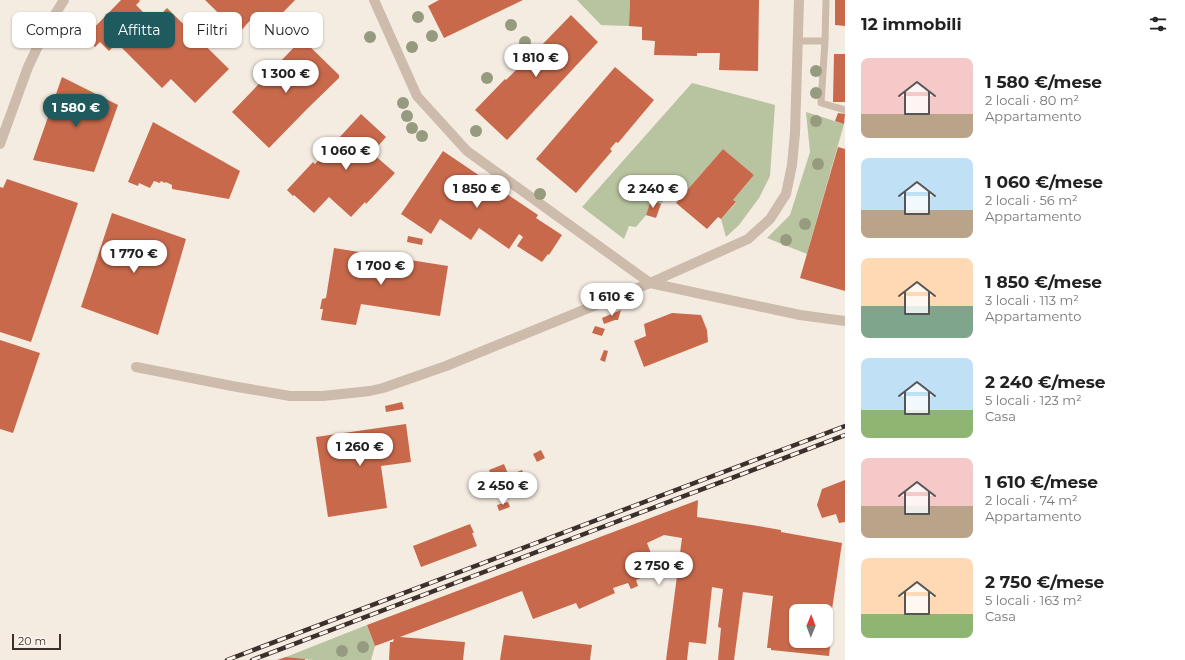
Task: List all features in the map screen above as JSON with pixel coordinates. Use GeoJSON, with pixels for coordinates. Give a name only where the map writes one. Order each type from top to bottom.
{"type":"FeatureCollection","features":[{"type":"Feature","properties":{"kind":"street"},"geometry":{"type":"LineString","coordinates":[[0,144],[28,67],[47,26],[64,0]]}},
{"type":"Feature","properties":{"kind":"street"},"geometry":{"type":"LineString","coordinates":[[374,0],[417,96],[467,151],[650,283],[800,315],[845,321]]}},
{"type":"Feature","properties":{"kind":"street"},"geometry":{"type":"LineString","coordinates":[[136,368],[290,396],[323,396],[370,391],[383,388],[446,366],[650,283],[748,239],[770,219],[786,194],[792,165],[798,41],[798,0]]}},
{"type":"Feature","properties":{"kind":"lane"},"geometry":{"type":"LineString","coordinates":[[826,0],[821,103],[845,110]]}},
{"type":"Feature","properties":{"kind":"lane"},"geometry":{"type":"LineString","coordinates":[[798,41],[825,41]]}},
{"type":"Feature","properties":{"kind":"green space"},"geometry":{"type":"Polygon","coordinates":[[[577,0],[630,0],[629,26],[601,25],[577,0]]]}},
{"type":"Feature","properties":{"kind":"green space"},"geometry":{"type":"Polygon","coordinates":[[[692,83],[775,105],[770,176],[759,198],[739,225],[726,237],[721,219],[736,203],[733,200],[754,175],[723,149],[684,194],[674,187],[661,204],[651,201],[646,215],[636,227],[629,226],[624,239],[582,207],[692,83]]]}},
{"type":"Feature","properties":{"kind":"green space"},"geometry":{"type":"Polygon","coordinates":[[[806,112],[844,124],[807,254],[767,238],[790,215],[810,152],[806,112]]]}},
{"type":"Feature","properties":{"kind":"green space"},"geometry":{"type":"Polygon","coordinates":[[[367,625],[375,646],[371,660],[313,660],[286,657],[367,625]]]}},
{"type":"Feature","properties":{"kind":"building"},"geometry":{"type":"Polygon","coordinates":[[[121,0],[139,0],[140,1],[136,5],[143,12],[109,12],[121,0]]]}},
{"type":"Feature","properties":{"kind":"building"},"geometry":{"type":"Polygon","coordinates":[[[205,0],[295,0],[283,12],[250,12],[250,20],[242,30],[242,12],[217,12],[205,0]]]}},
{"type":"Feature","properties":{"kind":"building"},"geometry":{"type":"Polygon","coordinates":[[[439,0],[523,0],[444,38],[428,6],[439,0]]]}},
{"type":"Feature","properties":{"kind":"building"},"geometry":{"type":"Polygon","coordinates":[[[630,0],[759,0],[758,71],[719,70],[720,53],[697,53],[697,56],[654,55],[655,41],[642,40],[642,27],[629,26],[630,0]]]}},
{"type":"Feature","properties":{"kind":"building"},"geometry":{"type":"Polygon","coordinates":[[[835,0],[845,0],[845,26],[835,25],[835,0]]]}},
{"type":"Feature","properties":{"kind":"building"},"geometry":{"type":"Polygon","coordinates":[[[167,8],[171,12],[163,12],[167,8]]]}},
{"type":"Feature","properties":{"kind":"building"},"geometry":{"type":"Polygon","coordinates":[[[571,15],[598,42],[507,140],[475,110],[505,79],[506,80],[516,70],[514,68],[534,48],[537,50],[571,15]]]}},
{"type":"Feature","properties":{"kind":"building"},"geometry":{"type":"Polygon","coordinates":[[[175,16],[183,24],[183,48],[208,48],[229,69],[195,103],[171,79],[162,88],[122,48],[175,48],[175,16]]]}},
{"type":"Feature","properties":{"kind":"building"},"geometry":{"type":"Polygon","coordinates":[[[104,17],[104,46],[100,42],[96,46],[96,26],[104,17]]]}},
{"type":"Feature","properties":{"kind":"building"},"geometry":{"type":"Polygon","coordinates":[[[293,48],[311,48],[339,75],[339,78],[269,148],[232,112],[293,48]]]}},
{"type":"Feature","properties":{"kind":"building"},"geometry":{"type":"Polygon","coordinates":[[[834,54],[845,54],[845,102],[833,102],[834,54]]]}},
{"type":"Feature","properties":{"kind":"building"},"geometry":{"type":"Polygon","coordinates":[[[615,67],[654,100],[618,143],[616,142],[610,149],[612,151],[576,193],[536,159],[615,67]]]}},
{"type":"Feature","properties":{"kind":"building"},"geometry":{"type":"Polygon","coordinates":[[[62,77],[118,105],[94,172],[33,160],[62,77]]]}},
{"type":"Feature","properties":{"kind":"building"},"geometry":{"type":"Polygon","coordinates":[[[838,113],[845,114],[844,124],[835,121],[838,113]]]}},
{"type":"Feature","properties":{"kind":"building"},"geometry":{"type":"Polygon","coordinates":[[[361,114],[386,137],[372,153],[395,173],[366,204],[365,202],[351,217],[329,197],[314,213],[287,190],[313,162],[315,164],[361,114]]]}},
{"type":"Feature","properties":{"kind":"building"},"geometry":{"type":"Polygon","coordinates":[[[153,122],[240,171],[229,199],[172,189],[172,185],[161,181],[160,183],[154,181],[150,188],[139,183],[138,186],[128,182],[153,122]]]}},
{"type":"Feature","properties":{"kind":"building"},"geometry":{"type":"Polygon","coordinates":[[[838,147],[845,149],[845,291],[800,278],[838,147]]]}},
{"type":"Feature","properties":{"kind":"building"},"geometry":{"type":"Polygon","coordinates":[[[723,149],[754,175],[733,200],[736,202],[721,219],[718,217],[707,229],[676,203],[723,149]]]}},
{"type":"Feature","properties":{"kind":"building"},"geometry":{"type":"Polygon","coordinates":[[[443,151],[538,215],[536,218],[562,235],[549,255],[548,254],[542,262],[517,246],[523,237],[519,234],[509,249],[479,228],[471,240],[440,219],[431,234],[401,214],[443,151]]]}},
{"type":"Feature","properties":{"kind":"building"},"geometry":{"type":"Polygon","coordinates":[[[7,179],[78,203],[31,342],[0,332],[0,187],[3,188],[7,179]]]}},
{"type":"Feature","properties":{"kind":"building"},"geometry":{"type":"Polygon","coordinates":[[[651,200],[661,204],[656,218],[646,215],[651,200]]]}},
{"type":"Feature","properties":{"kind":"building"},"geometry":{"type":"Polygon","coordinates":[[[112,213],[186,239],[158,335],[81,307],[112,213]]]}},
{"type":"Feature","properties":{"kind":"building"},"geometry":{"type":"Polygon","coordinates":[[[408,236],[423,239],[422,245],[407,242],[408,236]]]}},
{"type":"Feature","properties":{"kind":"building"},"geometry":{"type":"Polygon","coordinates":[[[334,248],[448,266],[440,316],[361,304],[356,325],[321,320],[323,309],[320,309],[322,299],[326,298],[334,248]]]}},
{"type":"Feature","properties":{"kind":"building"},"geometry":{"type":"Polygon","coordinates":[[[621,310],[618,320],[604,324],[602,318],[621,310]]]}},
{"type":"Feature","properties":{"kind":"building"},"geometry":{"type":"Polygon","coordinates":[[[672,313],[701,315],[707,330],[708,342],[644,367],[634,341],[646,336],[644,324],[672,313]]]}},
{"type":"Feature","properties":{"kind":"building"},"geometry":{"type":"Polygon","coordinates":[[[595,326],[605,329],[602,336],[592,333],[595,326]]]}},
{"type":"Feature","properties":{"kind":"building"},"geometry":{"type":"Polygon","coordinates":[[[0,340],[40,353],[13,433],[0,429],[0,340]]]}},
{"type":"Feature","properties":{"kind":"building"},"geometry":{"type":"Polygon","coordinates":[[[604,350],[608,351],[605,362],[600,360],[604,350]]]}},
{"type":"Feature","properties":{"kind":"building"},"geometry":{"type":"Polygon","coordinates":[[[402,402],[404,409],[386,412],[385,406],[402,402]]]}},
{"type":"Feature","properties":{"kind":"building"},"geometry":{"type":"Polygon","coordinates":[[[406,424],[411,462],[381,466],[387,508],[328,517],[316,437],[406,424]]]}},
{"type":"Feature","properties":{"kind":"building"},"geometry":{"type":"Polygon","coordinates":[[[541,450],[545,458],[537,462],[533,454],[541,450]]]}},
{"type":"Feature","properties":{"kind":"building"},"geometry":{"type":"Polygon","coordinates":[[[504,464],[508,474],[493,480],[489,470],[504,464]]]}},
{"type":"Feature","properties":{"kind":"building"},"geometry":{"type":"Polygon","coordinates":[[[522,470],[526,481],[502,490],[498,480],[522,470]]]}},
{"type":"Feature","properties":{"kind":"building"},"geometry":{"type":"Polygon","coordinates":[[[845,480],[845,522],[839,523],[836,514],[822,518],[817,505],[822,489],[845,480]]]}},
{"type":"Feature","properties":{"kind":"building"},"geometry":{"type":"Polygon","coordinates":[[[698,500],[697,517],[781,530],[781,532],[842,543],[833,604],[789,604],[789,648],[830,648],[829,656],[771,650],[771,648],[767,648],[773,596],[743,592],[734,660],[718,660],[721,628],[718,627],[723,589],[712,587],[706,644],[689,642],[687,660],[666,660],[682,538],[664,535],[647,543],[658,571],[636,580],[638,586],[631,589],[628,583],[613,588],[615,593],[579,609],[576,603],[533,619],[522,591],[400,637],[465,642],[463,660],[389,660],[390,642],[393,642],[394,639],[375,646],[367,625],[698,500]]]}},
{"type":"Feature","properties":{"kind":"building"},"geometry":{"type":"Polygon","coordinates":[[[508,502],[510,507],[499,511],[497,505],[508,502]]]}},
{"type":"Feature","properties":{"kind":"building"},"geometry":{"type":"Polygon","coordinates":[[[470,524],[477,546],[421,567],[413,546],[470,524]]]}},
{"type":"Feature","properties":{"kind":"building"},"geometry":{"type":"Polygon","coordinates":[[[504,635],[592,645],[590,660],[500,660],[504,635]]]}},
{"type":"Feature","properties":{"kind":"building"},"geometry":{"type":"Polygon","coordinates":[[[286,657],[305,659],[305,660],[277,660],[286,657]]]}},
{"type":"Feature","properties":{"kind":"railway"},"geometry":{"type":"LineString","coordinates":[[227,660],[845,426]]}},
{"type":"Feature","properties":{"kind":"railway"},"geometry":{"type":"LineString","coordinates":[[252,660],[845,435]]}}]}
